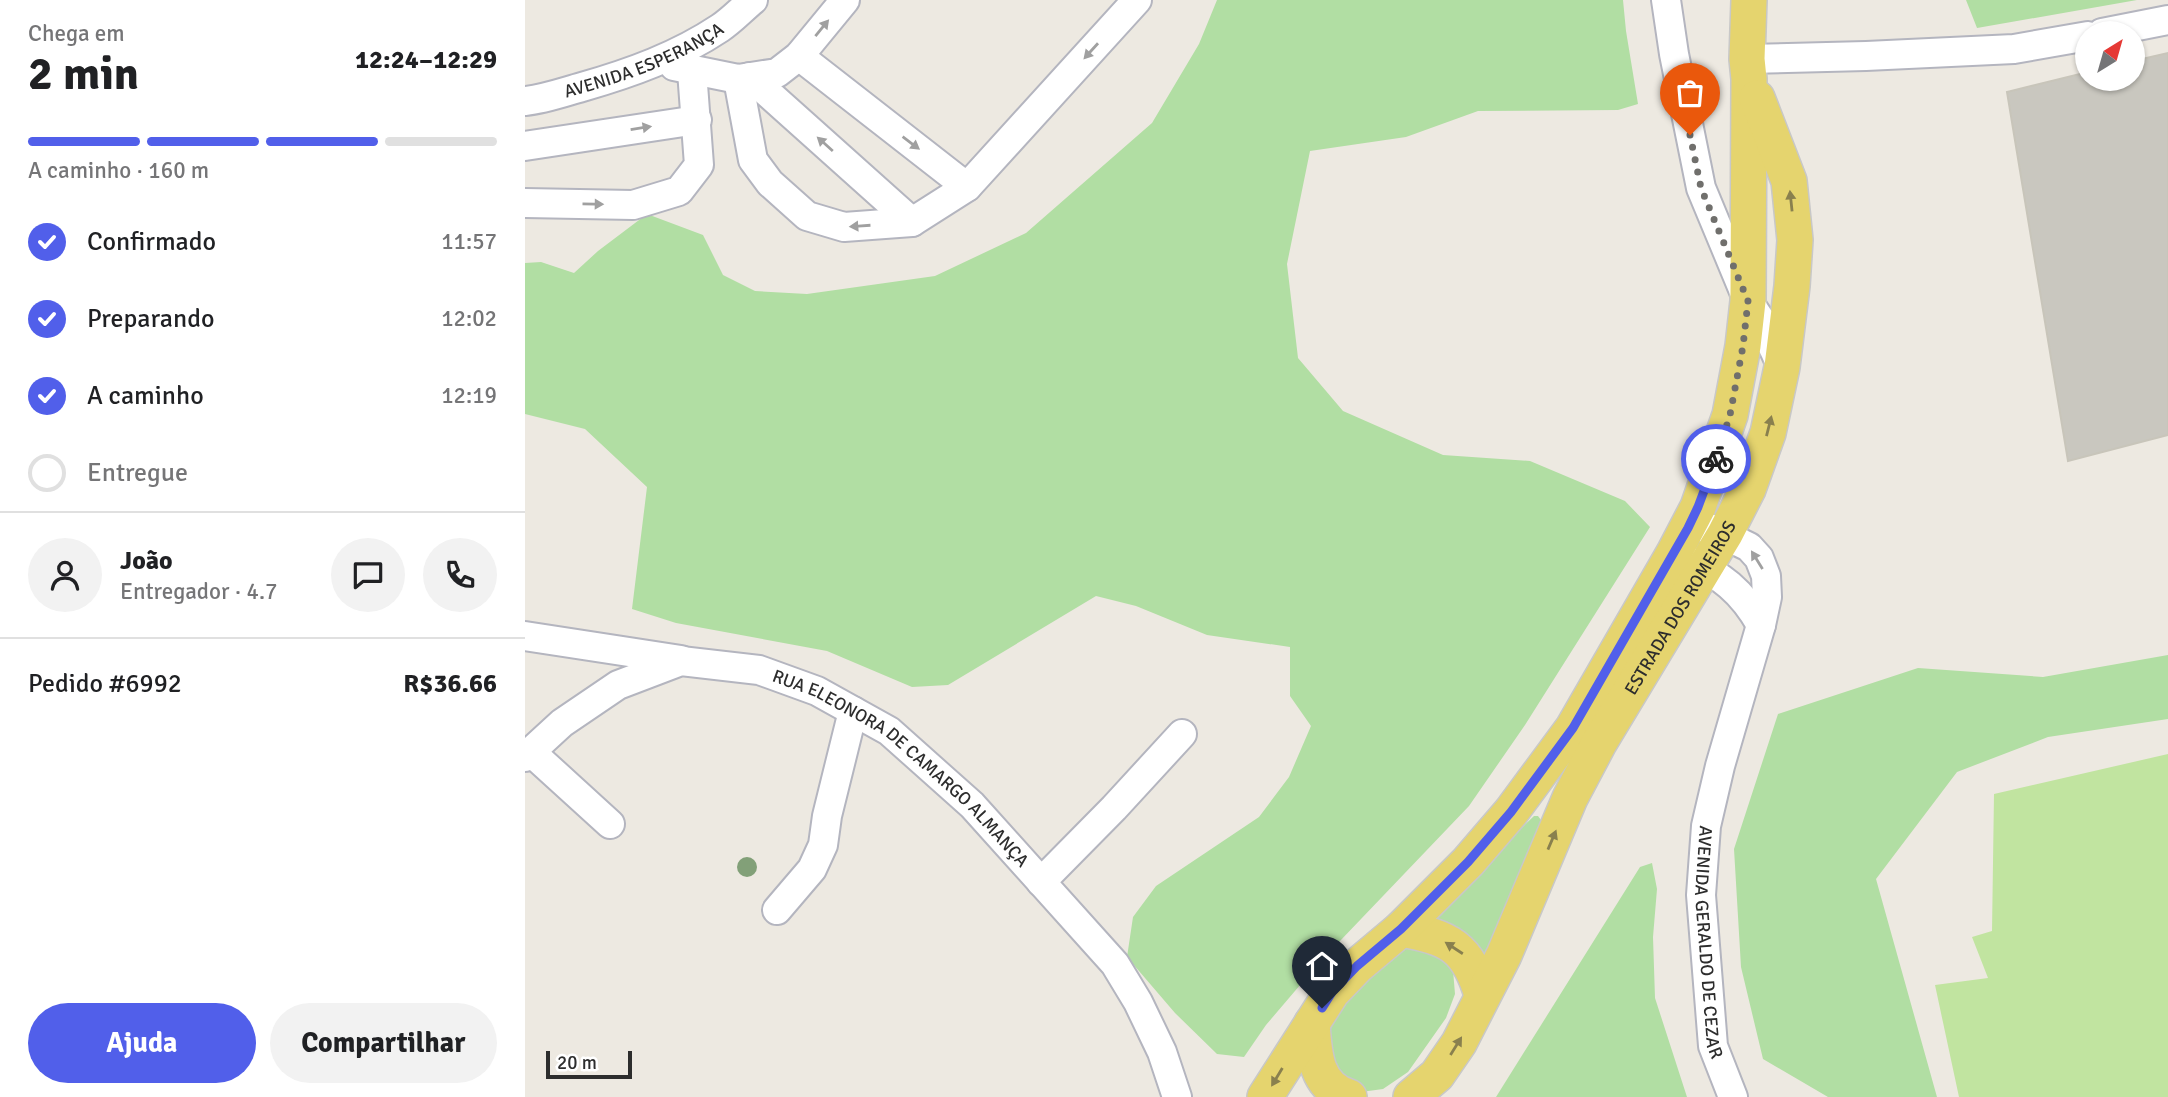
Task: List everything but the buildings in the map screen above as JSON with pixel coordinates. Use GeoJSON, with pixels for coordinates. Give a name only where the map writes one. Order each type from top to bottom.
{"type":"FeatureCollection","features":[{"type":"Feature","properties":{"kind":"main road","name":"ESTRADA DOS ROMEIROS"},"geometry":{"type":"LineString","coordinates":[[1265,1097],[1332,992],[1357,966],[1401,929],[1468,862],[1511,812],[1573,728],[1681,541],[1710,475],[1730,415],[1743,346],[1748,301],[1749,0]]}},
{"type":"Feature","properties":{"kind":"main road","name":"ESTRADA DOS ROMEIROS"},"geometry":{"type":"LineString","coordinates":[[1411,1097],[1437,1075],[1459,1043],[1504,955],[1570,798],[1599,743],[1725,534],[1748,489],[1768,433],[1782,367],[1795,240],[1789,181],[1748,69]]}},
{"type":"Feature","properties":{"kind":"main road"},"geometry":{"type":"LineString","coordinates":[[1401,929],[1427,934],[1466,957],[1475,971],[1482,995]]}},
{"type":"Feature","properties":{"kind":"main road"},"geometry":{"type":"LineString","coordinates":[[1312,1023],[1314,1052],[1319,1072],[1337,1094],[1349,1097]]}},
{"type":"Feature","properties":{"kind":"street","name":"AVENIDA ESPERANÇA"},"geometry":{"type":"LineString","coordinates":[[525,101],[597,83],[658,62],[700,41],[753,0]]}},
{"type":"Feature","properties":{"kind":"street"},"geometry":{"type":"LineString","coordinates":[[658,62],[692,71],[744,78],[777,74],[799,56],[845,0]]}},
{"type":"Feature","properties":{"kind":"street"},"geometry":{"type":"LineString","coordinates":[[744,78],[753,160],[770,183],[807,216],[844,227],[912,222],[967,187],[1137,0]]}},
{"type":"Feature","properties":{"kind":"street"},"geometry":{"type":"LineString","coordinates":[[1666,0],[1701,188],[1748,301],[1760,319],[1782,367]]}},
{"type":"Feature","properties":{"kind":"street"},"geometry":{"type":"LineString","coordinates":[[2145,25],[2168,20]]}},
{"type":"Feature","properties":{"kind":"street"},"geometry":{"type":"LineString","coordinates":[[1748,69],[1866,56],[2014,49],[2075,38]]}},
{"type":"Feature","properties":{"kind":"street"},"geometry":{"type":"LineString","coordinates":[[799,56],[967,187]]}},
{"type":"Feature","properties":{"kind":"street"},"geometry":{"type":"LineString","coordinates":[[525,203],[633,205],[679,191],[699,166],[692,71]]}},
{"type":"Feature","properties":{"kind":"street"},"geometry":{"type":"LineString","coordinates":[[744,78],[912,222]]}},
{"type":"Feature","properties":{"kind":"street"},"geometry":{"type":"LineString","coordinates":[[525,146],[697,120]]}},
{"type":"Feature","properties":{"kind":"street"},"geometry":{"type":"LineString","coordinates":[[1725,534],[1712,529],[1681,541],[1705,568],[1734,587],[1761,625]]}},
{"type":"Feature","properties":{"kind":"street","name":"AVENIDA GERALDO DE CEZAR"},"geometry":{"type":"LineString","coordinates":[[1725,534],[1749,547],[1759,558],[1766,576],[1767,597],[1706,826],[1701,895],[1713,1046],[1733,1097]]}},
{"type":"Feature","properties":{"kind":"street"},"geometry":{"type":"LineString","coordinates":[[525,636],[681,660]]}},
{"type":"Feature","properties":{"kind":"street","name":"RUA ELEONORA DE CAMARGO ALMANÇA"},"geometry":{"type":"LineString","coordinates":[[528,754],[562,723],[618,685],[681,660],[759,670],[817,691],[853,710],[889,731],[972,805],[1115,964],[1138,1002],[1162,1052],[1177,1097]]}},
{"type":"Feature","properties":{"kind":"street"},"geometry":{"type":"LineString","coordinates":[[777,910],[812,869],[823,845],[827,816],[853,710]]}},
{"type":"Feature","properties":{"kind":"street"},"geometry":{"type":"LineString","coordinates":[[1041,882],[1182,734]]}},
{"type":"Feature","properties":{"kind":"street"},"geometry":{"type":"LineString","coordinates":[[528,754],[610,824]]}},
{"type":"Feature","properties":{"kind":"green space"},"geometry":{"type":"Polygon","coordinates":[[[1217,0],[1623,0],[1638,104],[1618,110],[1478,111],[1406,137],[1310,151],[1287,264],[1298,358],[1343,411],[1443,455],[1530,461],[1625,501],[1650,527],[1525,725],[1469,806],[1318,964],[1266,1025],[1244,1057],[1217,1054],[1175,1013],[1127,957],[1133,917],[1156,886],[1259,817],[1289,777],[1311,726],[1290,696],[1290,647],[1207,635],[1136,606],[1096,596],[948,685],[912,687],[827,651],[676,623],[632,609],[647,487],[585,429],[525,414],[525,263],[541,262],[574,273],[647,214],[703,235],[723,275],[755,291],[807,294],[935,276],[1026,233],[1152,123],[1199,44],[1217,0]]]}},
{"type":"Feature","properties":{"kind":"green space"},"geometry":{"type":"Polygon","coordinates":[[[1966,0],[2137,0],[1977,28],[1966,0]]]}},
{"type":"Feature","properties":{"kind":"green space"},"geometry":{"type":"Polygon","coordinates":[[[2168,655],[2168,719],[2048,737],[1957,772],[1876,879],[1937,1097],[1828,1097],[1763,1059],[1741,967],[1734,849],[1778,714],[1918,668],[2043,677],[2168,655]]]}},
{"type":"Feature","properties":{"kind":"green space"},"geometry":{"type":"Polygon","coordinates":[[[2168,754],[2168,1097],[1959,1097],[1935,985],[1988,978],[1972,937],[1992,931],[1994,794],[2168,754]]]}},
{"type":"Feature","properties":{"kind":"green space"},"geometry":{"type":"Polygon","coordinates":[[[1534,816],[1541,820],[1541,830],[1487,960],[1423,922],[1534,816]]]}},
{"type":"Feature","properties":{"kind":"green space"},"geometry":{"type":"Polygon","coordinates":[[[1652,863],[1657,889],[1653,937],[1655,998],[1687,1097],[1496,1097],[1640,867],[1652,863]]]}},
{"type":"Feature","properties":{"kind":"green space"},"geometry":{"type":"Polygon","coordinates":[[[1405,948],[1432,954],[1453,970],[1455,994],[1446,1018],[1408,1072],[1383,1089],[1361,1092],[1329,1076],[1327,1025],[1355,984],[1405,948]]]}},
{"type":"Feature","properties":{"kind":"way so far"},"geometry":{"type":"LineString","coordinates":[[1690,135],[1701,188],[1748,301],[1730,415],[1716,459]]}},
{"type":"Feature","properties":{"kind":"route"},"geometry":{"type":"LineString","coordinates":[[1322,1008],[1332,992],[1357,966],[1401,929],[1468,862],[1511,812],[1573,728],[1688,528],[1716,459]]}}]}
